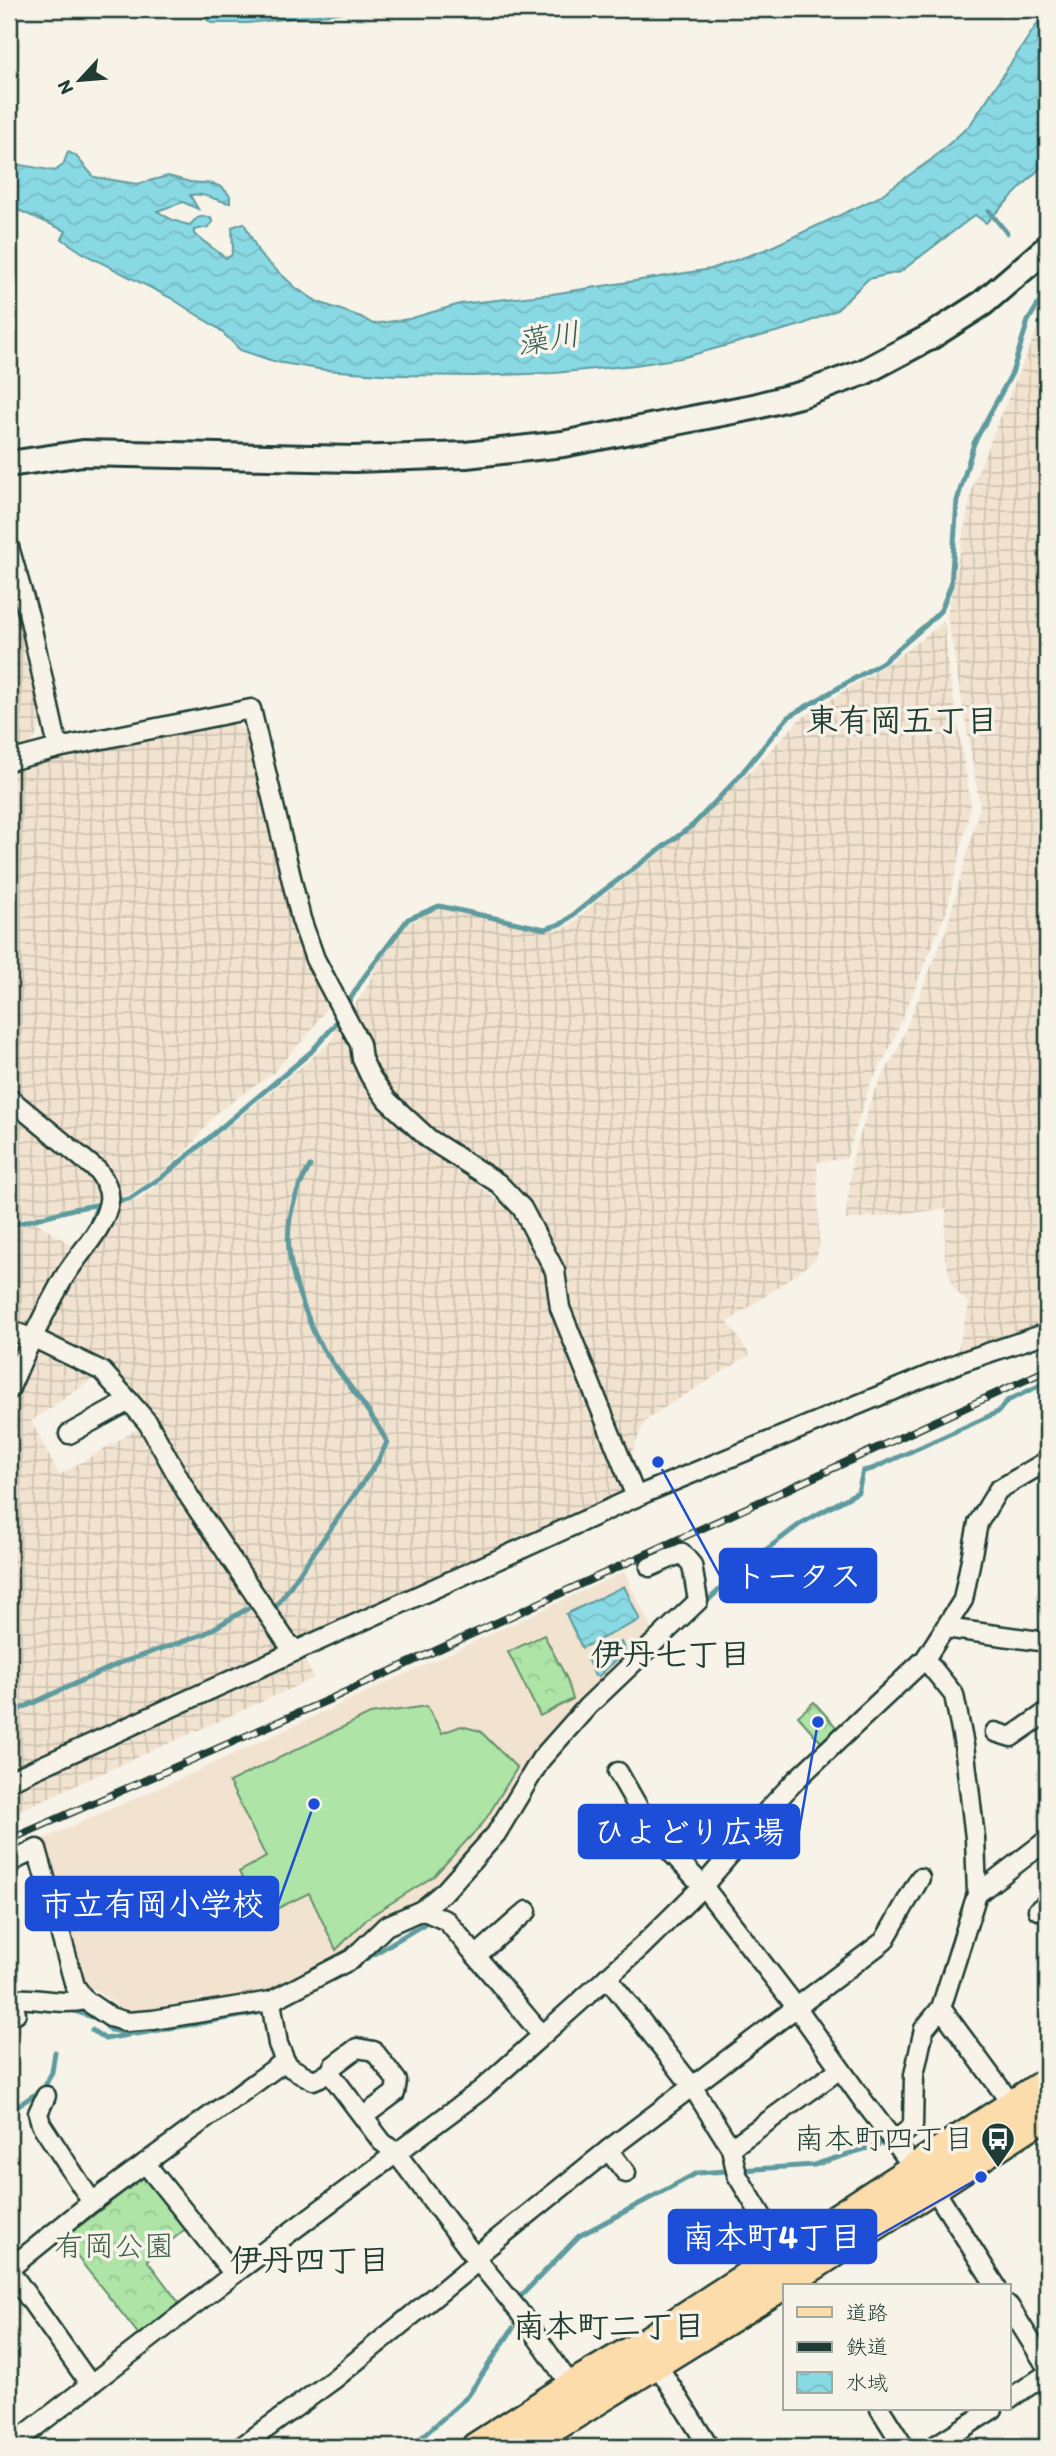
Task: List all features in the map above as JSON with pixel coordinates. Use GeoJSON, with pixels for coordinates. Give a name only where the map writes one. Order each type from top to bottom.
{"type":"FeatureCollection","features":[{"type":"Feature","properties":{"kind":"main road"},"geometry":{"type":"LineString","coordinates":[[924,2179],[1013,2106],[1045,2097]]}},
{"type":"Feature","properties":{"kind":"main road"},"geometry":{"type":"LineString","coordinates":[[476,2447],[514,2441],[650,2353],[795,2272],[924,2179],[1045,2097]]}},
{"type":"Feature","properties":{"kind":"main road"},"geometry":{"type":"LineString","coordinates":[[514,2441],[571,2386],[650,2353]]}},
{"type":"Feature","properties":{"kind":"street"},"geometry":{"type":"LineString","coordinates":[[9,464],[83,453],[354,459],[466,455],[563,444],[753,407],[803,394],[864,372],[930,337],[983,303],[1047,248]]}},
{"type":"Feature","properties":{"kind":"street"},"geometry":{"type":"LineString","coordinates":[[9,547],[29,616],[58,748]]}},
{"type":"Feature","properties":{"kind":"street"},"geometry":{"type":"LineString","coordinates":[[9,761],[58,748],[251,709],[302,919],[315,959],[360,1044],[362,1059],[370,1076],[387,1101],[429,1139],[498,1184],[522,1208],[555,1271],[560,1308],[636,1497]]}},
{"type":"Feature","properties":{"kind":"street"},"geometry":{"type":"LineString","coordinates":[[9,1097],[98,1171],[107,1187],[108,1205],[31,1339],[9,1390]]}},
{"type":"Feature","properties":{"kind":"street"},"geometry":{"type":"LineString","coordinates":[[9,1330],[40,1341],[102,1371],[148,1423],[190,1498],[231,1561],[286,1641],[297,1651]]}},
{"type":"Feature","properties":{"kind":"street"},"geometry":{"type":"LineString","coordinates":[[9,1781],[636,1497],[961,1362],[1047,1333]]}},
{"type":"Feature","properties":{"kind":"street"},"geometry":{"type":"LineString","coordinates":[[69,1434],[129,1402]]}},
{"type":"Feature","properties":{"kind":"street"},"geometry":{"type":"LineString","coordinates":[[9,2447],[233,2274],[481,2090],[703,1886],[796,1780],[925,1658],[963,1600],[978,1524],[998,1490],[1047,1461]]}},
{"type":"Feature","properties":{"kind":"street"},"geometry":{"type":"LineString","coordinates":[[9,1863],[37,1849],[73,1982],[85,2000],[110,2017],[127,2022],[153,2020],[271,2001],[352,1959],[386,1926],[430,1913],[445,1891],[496,1834],[541,1759],[588,1706],[698,1601],[692,1565],[682,1553],[650,1567]]}},
{"type":"Feature","properties":{"kind":"street"},"geometry":{"type":"LineString","coordinates":[[945,1628],[1047,1642]]}},
{"type":"Feature","properties":{"kind":"street"},"geometry":{"type":"LineString","coordinates":[[894,2141],[913,2126],[914,2074],[924,2029],[941,2008],[977,1894],[975,1838],[964,1745],[954,1695],[925,1658]]}},
{"type":"Feature","properties":{"kind":"street"},"geometry":{"type":"LineString","coordinates":[[995,1732],[1012,1737],[1047,1712]]}},
{"type":"Feature","properties":{"kind":"street"},"geometry":{"type":"LineString","coordinates":[[618,1772],[646,1821],[703,1886],[797,2008],[924,2179],[995,2284]]}},
{"type":"Feature","properties":{"kind":"street"},"geometry":{"type":"LineString","coordinates":[[977,1894],[1044,1848]]}},
{"type":"Feature","properties":{"kind":"street"},"geometry":{"type":"LineString","coordinates":[[241,2447],[333,2380],[608,2150],[884,1941],[920,1878]]}},
{"type":"Feature","properties":{"kind":"street"},"geometry":{"type":"LineString","coordinates":[[477,1956],[527,1911]]}},
{"type":"Feature","properties":{"kind":"street"},"geometry":{"type":"LineString","coordinates":[[430,1913],[477,1956],[542,2035]]}},
{"type":"Feature","properties":{"kind":"street"},"geometry":{"type":"LineString","coordinates":[[607,1977],[692,2086],[731,2148],[737,2175],[795,2272]]}},
{"type":"Feature","properties":{"kind":"street"},"geometry":{"type":"LineString","coordinates":[[9,2002],[85,2000]]}},
{"type":"Feature","properties":{"kind":"street"},"geometry":{"type":"LineString","coordinates":[[271,2001],[278,2044],[285,2061],[291,2068],[313,2080],[330,2073],[333,2066],[357,2048],[374,2051],[397,2081],[395,2093],[364,2116]]}},
{"type":"Feature","properties":{"kind":"street"},"geometry":{"type":"LineString","coordinates":[[941,2008],[1013,2106]]}},
{"type":"Feature","properties":{"kind":"street"},"geometry":{"type":"LineString","coordinates":[[90,2384],[9,2269],[92,2202],[285,2061]]}},
{"type":"Feature","properties":{"kind":"street"},"geometry":{"type":"LineString","coordinates":[[731,2148],[840,2069]]}},
{"type":"Feature","properties":{"kind":"street"},"geometry":{"type":"LineString","coordinates":[[330,2073],[382,2142],[396,2153],[518,2310],[571,2386]]}},
{"type":"Feature","properties":{"kind":"street"},"geometry":{"type":"LineString","coordinates":[[46,2096],[38,2113],[41,2124],[92,2202]]}},
{"type":"Feature","properties":{"kind":"street"},"geometry":{"type":"LineString","coordinates":[[608,2150],[626,2173]]}},
{"type":"Feature","properties":{"kind":"street"},"geometry":{"type":"LineString","coordinates":[[145,2163],[233,2274]]}},
{"type":"Feature","properties":{"kind":"street"},"geometry":{"type":"LineString","coordinates":[[1010,2308],[1047,2367]]}},
{"type":"Feature","properties":{"kind":"street"},"geometry":{"type":"LineString","coordinates":[[650,2353],[709,2447]]}},
{"type":"Feature","properties":{"kind":"street"},"geometry":{"type":"LineString","coordinates":[[1010,2398],[1047,2374]]}},
{"type":"Feature","properties":{"kind":"street"},"geometry":{"type":"LineString","coordinates":[[881,2410],[904,2447]]}},
{"type":"Feature","properties":{"kind":"street"},"geometry":{"type":"LineString","coordinates":[[933,2447],[991,2410]]}},
{"type":"Feature","properties":{"kind":"shaded area"},"geometry":{"type":"Polygon","coordinates":[[[1047,268],[1047,1327],[965,1354],[958,1350],[969,1304],[953,1288],[945,1258],[946,1209],[846,1220],[852,1160],[874,1092],[896,1053],[946,931],[980,806],[947,615],[974,481],[1041,319],[1039,276],[1047,268]]]}},
{"type":"Feature","properties":{"kind":"shaded area"},"geometry":{"type":"Polygon","coordinates":[[[9,586],[41,707],[41,725],[33,741],[20,751],[9,754],[9,586]]]}},
{"type":"Feature","properties":{"kind":"shaded area"},"geometry":{"type":"Polygon","coordinates":[[[944,622],[950,679],[971,804],[947,910],[891,1046],[870,1084],[846,1159],[817,1162],[817,1257],[728,1322],[750,1355],[651,1416],[644,1423],[629,1459],[569,1308],[568,1273],[539,1216],[526,1198],[496,1171],[432,1129],[399,1100],[381,1080],[371,1061],[365,1036],[352,1009],[402,927],[437,908],[542,930],[553,931],[568,927],[600,898],[666,849],[703,812],[748,774],[800,719],[895,659],[944,622]]]}},
{"type":"Feature","properties":{"kind":"shaded area"},"geometry":{"type":"Polygon","coordinates":[[[228,721],[249,732],[331,1001],[311,1031],[272,1074],[215,1114],[191,1146],[164,1171],[130,1194],[114,1199],[9,1090],[9,767],[228,721]]]}},
{"type":"Feature","properties":{"kind":"shaded area"},"geometry":{"type":"Polygon","coordinates":[[[341,1024],[368,1090],[381,1104],[518,1218],[545,1268],[553,1317],[623,1487],[620,1495],[301,1641],[294,1639],[183,1479],[160,1431],[45,1335],[42,1329],[110,1208],[141,1198],[331,1042],[336,1027],[341,1024]]]}},
{"type":"Feature","properties":{"kind":"shaded area"},"geometry":{"type":"Polygon","coordinates":[[[9,1104],[97,1178],[104,1199],[9,1222],[9,1104]]]}},
{"type":"Feature","properties":{"kind":"shaded area"},"geometry":{"type":"Polygon","coordinates":[[[36,1222],[74,1247],[26,1332],[9,1324],[9,1230],[36,1222]]]}},
{"type":"Feature","properties":{"kind":"shaded area"},"geometry":{"type":"Polygon","coordinates":[[[33,1346],[96,1377],[31,1421],[59,1475],[141,1427],[228,1573],[280,1649],[9,1773],[9,1399],[33,1346]]]}},
{"type":"Feature","properties":{"kind":"shaded area"},"geometry":{"type":"Polygon","coordinates":[[[624,1572],[653,1632],[437,1894],[357,1951],[271,1997],[208,2009],[203,1997],[182,2005],[181,2014],[134,2018],[80,1979],[43,1839],[175,1781],[624,1572]]]}},
{"type":"Feature","properties":{"kind":"shaded area"},"geometry":{"type":"Polygon","coordinates":[[[302,1655],[314,1678],[9,1815],[9,1788],[302,1655]]]}},
{"type":"Feature","properties":{"kind":"green space"},"geometry":{"type":"Polygon","coordinates":[[[544,1635],[567,1679],[573,1699],[540,1716],[508,1652],[544,1635]]]}},
{"type":"Feature","properties":{"kind":"green space"},"geometry":{"type":"Polygon","coordinates":[[[814,1702],[837,1728],[821,1742],[798,1716],[814,1702]]]}},
{"type":"Feature","properties":{"kind":"green space"},"geometry":{"type":"Polygon","coordinates":[[[427,1706],[442,1733],[461,1726],[480,1731],[517,1768],[484,1822],[434,1876],[369,1917],[336,1950],[309,1893],[266,1914],[259,1912],[239,1872],[266,1857],[229,1782],[370,1714],[427,1706]]]}},
{"type":"Feature","properties":{"kind":"green space","name":"有岡公園"},"geometry":{"type":"Polygon","coordinates":[[[142,2178],[150,2179],[188,2227],[147,2260],[180,2304],[140,2336],[63,2239],[142,2178]]]}},
{"type":"Feature","properties":{"kind":"water"},"geometry":{"type":"Polygon","coordinates":[[[199,9],[374,9],[248,23],[211,23],[199,9]]]}},
{"type":"Feature","properties":{"kind":"water","name":"藻川"},"geometry":{"type":"Polygon","coordinates":[[[1047,9],[1047,161],[986,223],[975,215],[900,272],[868,279],[837,310],[801,325],[681,358],[554,373],[474,376],[395,375],[325,370],[276,362],[240,350],[219,329],[171,298],[86,255],[62,239],[66,231],[9,206],[9,163],[55,171],[63,165],[68,152],[75,155],[94,177],[137,184],[168,176],[190,182],[214,184],[223,188],[230,196],[230,203],[195,194],[190,195],[198,209],[183,202],[157,211],[190,225],[198,218],[210,217],[213,222],[208,227],[194,230],[194,234],[226,258],[231,256],[233,249],[232,227],[244,223],[260,255],[296,288],[318,302],[373,324],[409,319],[460,304],[552,294],[711,269],[767,249],[877,198],[932,159],[970,125],[1047,9]]]}},
{"type":"Feature","properties":{"kind":"water"},"geometry":{"type":"Polygon","coordinates":[[[624,1586],[640,1620],[582,1648],[566,1614],[624,1586]]]}},
{"type":"Feature","properties":{"kind":"water"},"geometry":{"type":"Polygon","coordinates":[[[621,1642],[625,1651],[599,1676],[595,1676],[587,1659],[621,1642]]]}},
{"type":"Feature","properties":{"kind":"waterway"},"geometry":{"type":"LineString","coordinates":[[989,211],[1007,233]]}},
{"type":"Feature","properties":{"kind":"waterway"},"geometry":{"type":"LineString","coordinates":[[9,1226],[73,1209],[129,1199],[166,1174],[311,1052],[333,1027],[364,977],[408,919],[439,906],[545,929],[563,923],[693,825],[736,780],[788,717],[883,662],[927,624],[941,610],[951,585],[957,501],[974,443],[1012,373],[1028,321],[1043,296]]}},
{"type":"Feature","properties":{"kind":"waterway"},"geometry":{"type":"LineString","coordinates":[[275,1608],[378,1461],[387,1442],[318,1340],[298,1291],[289,1255],[288,1237],[294,1203],[310,1166]]}},
{"type":"Feature","properties":{"kind":"waterway"},"geometry":{"type":"LineString","coordinates":[[90,1225],[97,1206]]}},
{"type":"Feature","properties":{"kind":"waterway"},"geometry":{"type":"LineString","coordinates":[[702,1606],[746,1565],[800,1524],[858,1492],[863,1471],[998,1412],[1007,1401],[1047,1382]]}},
{"type":"Feature","properties":{"kind":"waterway"},"geometry":{"type":"LineString","coordinates":[[9,1714],[120,1663],[204,1634],[252,1606]]}},
{"type":"Feature","properties":{"kind":"waterway"},"geometry":{"type":"LineString","coordinates":[[332,1979],[424,1924],[444,1902]]}},
{"type":"Feature","properties":{"kind":"waterway"},"geometry":{"type":"LineString","coordinates":[[68,2009],[101,2020],[110,2030],[137,2034],[258,2013]]}},
{"type":"Feature","properties":{"kind":"waterway"},"geometry":{"type":"LineString","coordinates":[[92,2030],[105,2039],[128,2035]]}},
{"type":"Feature","properties":{"kind":"waterway"},"geometry":{"type":"LineString","coordinates":[[9,2112],[44,2088],[52,2072],[55,2052]]}},
{"type":"Feature","properties":{"kind":"waterway"},"geometry":{"type":"LineString","coordinates":[[522,2295],[579,2236],[697,2173],[814,2165],[886,2142]]}},
{"type":"Feature","properties":{"kind":"waterway"},"geometry":{"type":"LineString","coordinates":[[411,2447],[468,2396],[513,2328]]}},
{"type":"Feature","properties":{"kind":"railway"},"geometry":{"type":"LineString","coordinates":[[9,1840],[328,1700],[1047,1370]]}},
{"type":"Feature","properties":{"kind":"place","name":"トータス"},"geometry":{"type":"Point","coordinates":[658,1462]}},
{"type":"Feature","properties":{"kind":"place","name":"ひよどり広場"},"geometry":{"type":"Point","coordinates":[818,1722]}},
{"type":"Feature","properties":{"kind":"place","name":"市立有岡小学校"},"geometry":{"type":"Point","coordinates":[314,1804]}},
{"type":"Feature","properties":{"kind":"place","name":"南本町四丁目"},"geometry":{"type":"Point","coordinates":[998,2169]}},
{"type":"Feature","properties":{"kind":"place","name":"南本町4丁目"},"geometry":{"type":"Point","coordinates":[981,2177]}},
{"type":"Feature","properties":{"kind":"district","name":"東有岡五丁目"},"geometry":{"type":"Point","coordinates":[902,720]}},
{"type":"Feature","properties":{"kind":"district","name":"伊丹七丁目"},"geometry":{"type":"Point","coordinates":[671,1654]}},
{"type":"Feature","properties":{"kind":"district","name":"伊丹四丁目"},"geometry":{"type":"Point","coordinates":[310,2260]}},
{"type":"Feature","properties":{"kind":"district","name":"南本町二丁目"},"geometry":{"type":"Point","coordinates":[609,2326]}}]}
